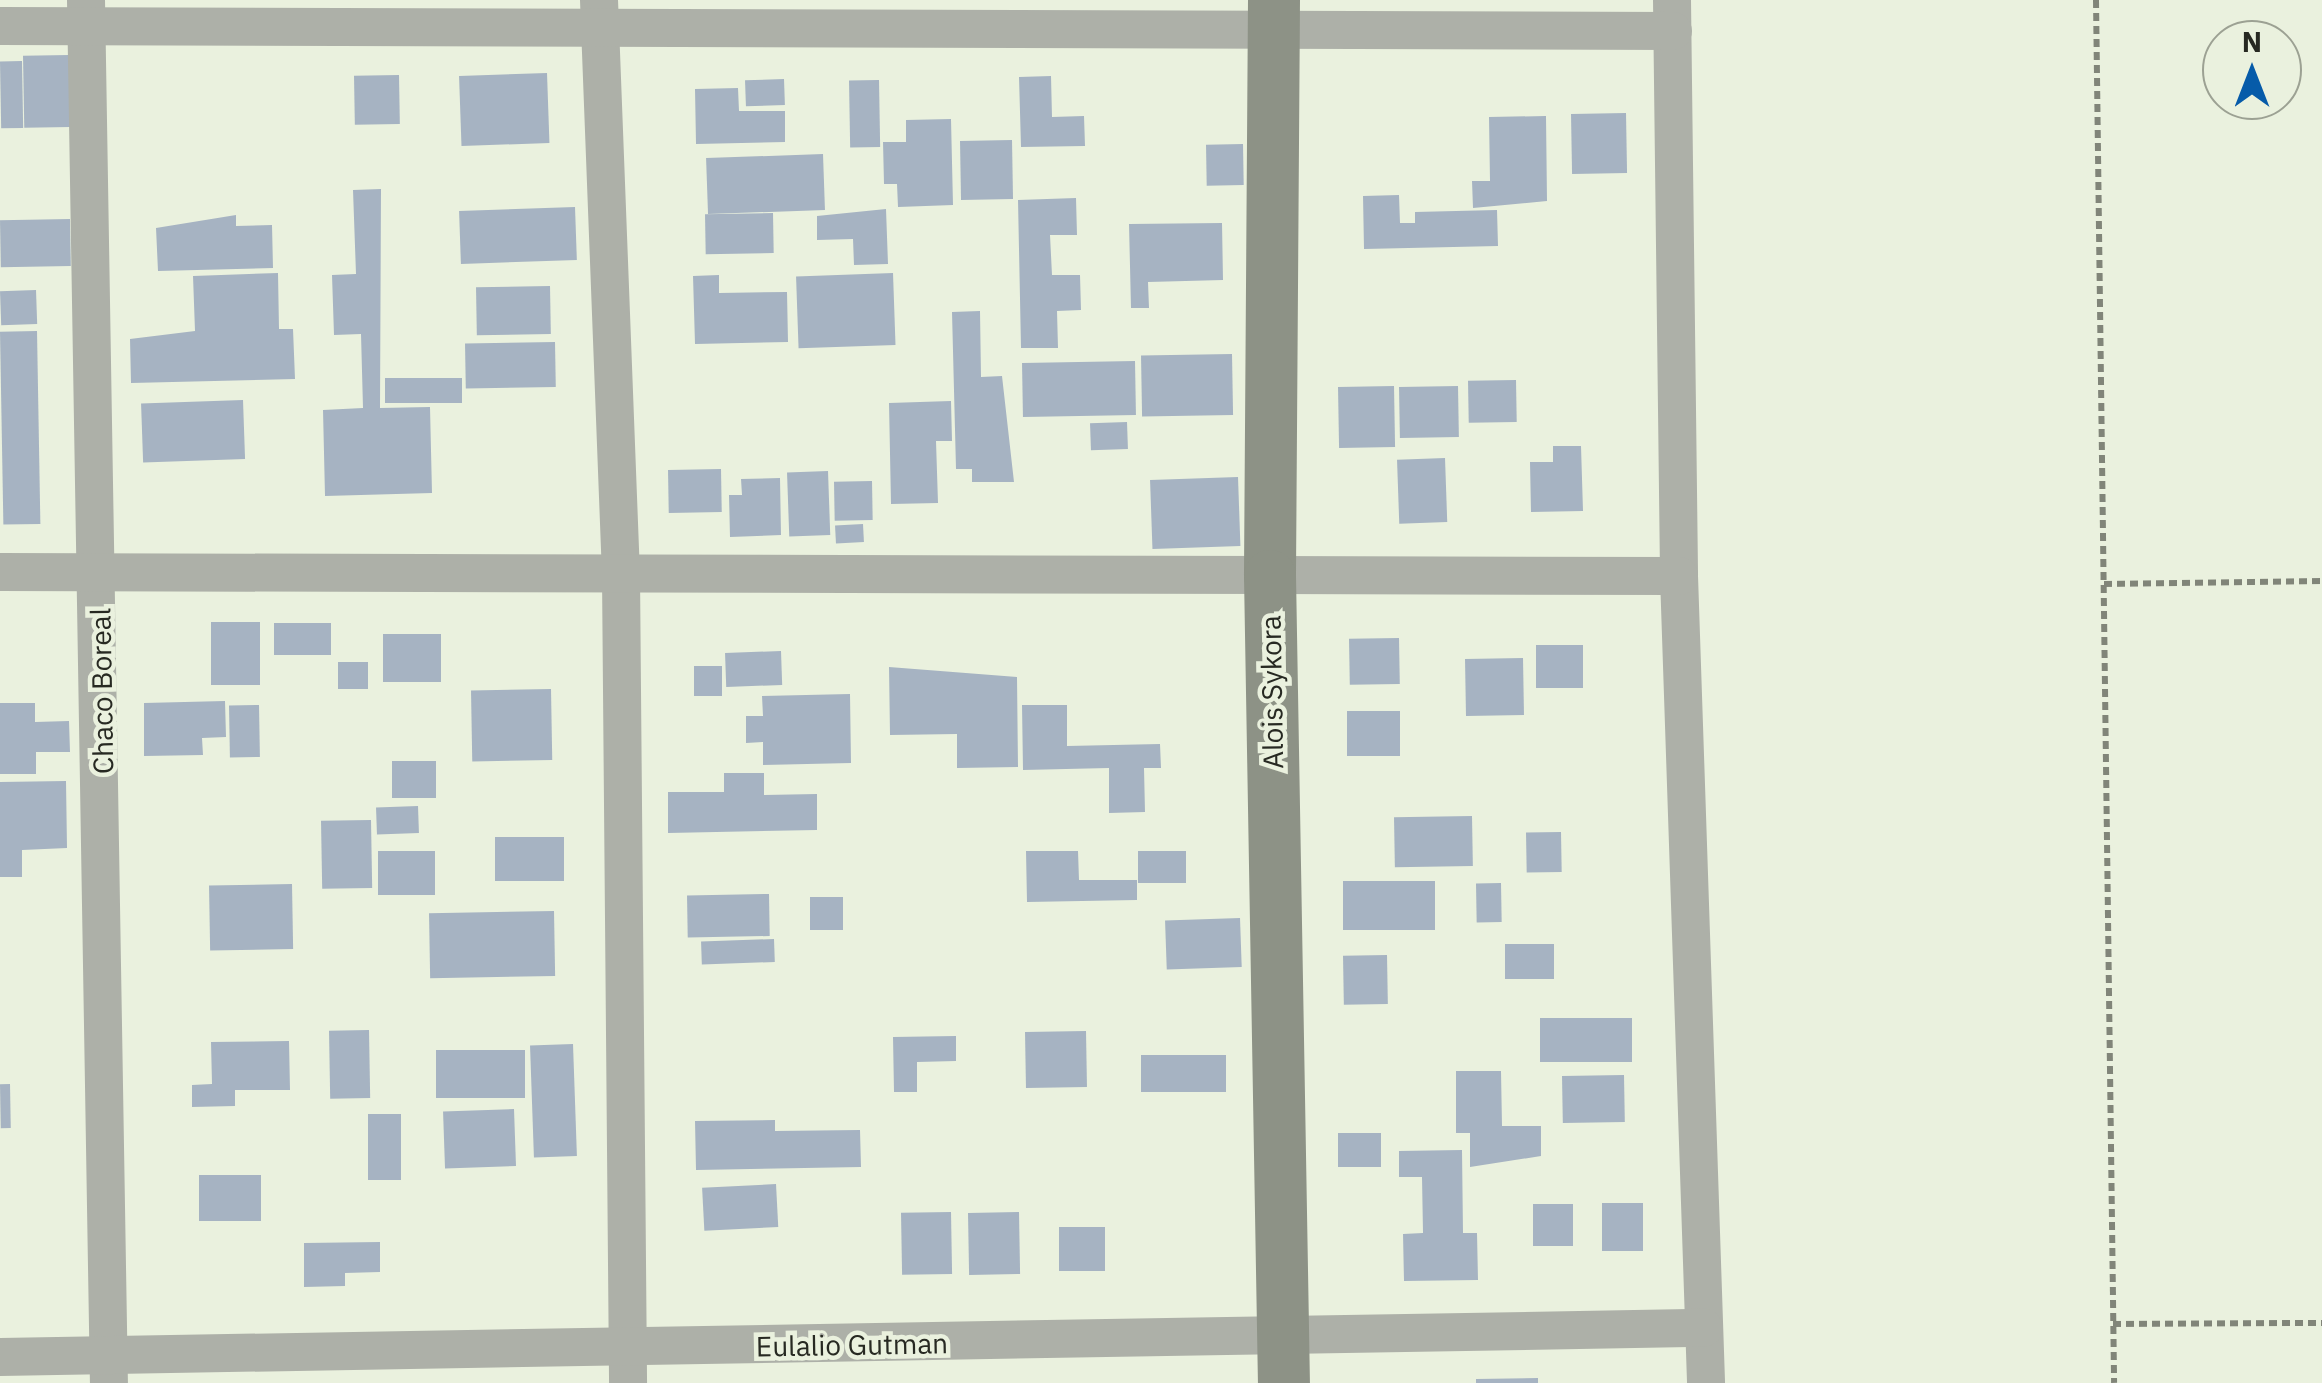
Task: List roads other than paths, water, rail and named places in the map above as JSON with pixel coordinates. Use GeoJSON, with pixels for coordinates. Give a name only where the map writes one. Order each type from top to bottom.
{"type":"FeatureCollection","features":[{"type":"Feature","properties":{"kind":"street"},"geometry":{"type":"LineString","coordinates":[[0,26],[86,13],[1673,15],[1679,576],[1706,1383]]}},
{"type":"Feature","properties":{"kind":"street","name":"Chaco Boreal"},"geometry":{"type":"LineString","coordinates":[[86,13],[101,571],[108,1369]]}},
{"type":"Feature","properties":{"kind":"street"},"geometry":{"type":"LineString","coordinates":[[600,14],[622,575],[627,1366]]}},
{"type":"Feature","properties":{"kind":"street","name":"Alois Sykora"},"geometry":{"type":"LineString","coordinates":[[1275,14],[1270,576],[1283,1359]]}},
{"type":"Feature","properties":{"kind":"street"},"geometry":{"type":"LineString","coordinates":[[0,572],[1679,576]]}},
{"type":"Feature","properties":{"kind":"street","name":"Eulalio Gutman"},"geometry":{"type":"LineString","coordinates":[[0,1356],[108,1369],[1283,1359],[1704,1328]]}}]}
